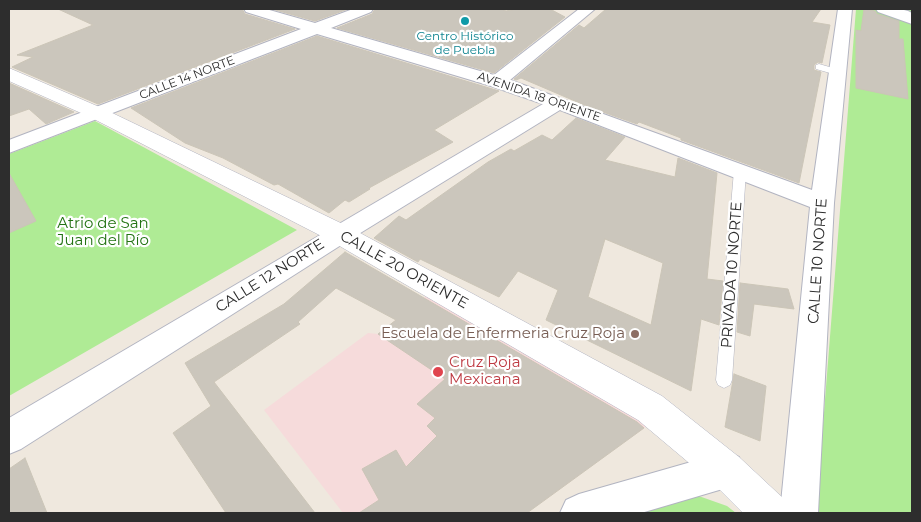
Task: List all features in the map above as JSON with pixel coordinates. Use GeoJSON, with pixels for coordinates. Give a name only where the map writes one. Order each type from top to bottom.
{"type":"FeatureCollection","features":[{"type":"Feature","properties":{"kind":"street","name":"AVENIDA 18 ORIENTE"},"geometry":{"type":"LineString","coordinates":[[251,9],[497,82],[558,103],[822,203]]}},
{"type":"Feature","properties":{"kind":"street","name":"CALLE 14 NORTE"},"geometry":{"type":"LineString","coordinates":[[9,147],[366,9]]}},
{"type":"Feature","properties":{"kind":"street"},"geometry":{"type":"LineString","coordinates":[[497,82],[588,9]]}},
{"type":"Feature","properties":{"kind":"street"},"geometry":{"type":"LineString","coordinates":[[882,9],[902,14],[912,19]]}},
{"type":"Feature","properties":{"kind":"street","name":"CALLE 10 NORTE"},"geometry":{"type":"LineString","coordinates":[[799,513],[822,203],[828,70],[848,10]]}},
{"type":"Feature","properties":{"kind":"street","name":"CALLE 20 ORIENTE"},"geometry":{"type":"LineString","coordinates":[[9,74],[97,113],[340,234],[650,408],[726,470],[770,513]]}},
{"type":"Feature","properties":{"kind":"street","name":"CALLE 12 NORTE"},"geometry":{"type":"LineString","coordinates":[[9,437],[558,103]]}},
{"type":"Feature","properties":{"kind":"street"},"geometry":{"type":"LineString","coordinates":[[579,513],[726,470]]}},
{"type":"Feature","properties":{"kind":"lane","name":"PRIVADA 10 NORTE"},"geometry":{"type":"LineString","coordinates":[[724,380],[740,171]]}},
{"type":"Feature","properties":{"kind":"shaded area","name":"Cruz Roja Mexicana"},"geometry":{"type":"Polygon","coordinates":[[[427,295],[651,423],[527,513],[343,513],[264,410],[368,333],[378,334],[427,295]]]}},
{"type":"Feature","properties":{"kind":"green space"},"geometry":{"type":"Polygon","coordinates":[[[856,9],[912,9],[912,513],[816,513],[856,9]]]}},
{"type":"Feature","properties":{"kind":"green space","name":"Atrio de San Juan del Río"},"geometry":{"type":"Polygon","coordinates":[[[95,121],[297,230],[9,396],[9,154],[95,121]]]}},
{"type":"Feature","properties":{"kind":"green space"},"geometry":{"type":"Polygon","coordinates":[[[693,494],[727,506],[736,513],[602,513],[614,508],[693,494]]]}},
{"type":"Feature","properties":{"kind":"building"},"geometry":{"type":"Polygon","coordinates":[[[58,9],[242,9],[245,14],[295,29],[98,104],[12,67],[33,57],[17,55],[93,25],[58,9]]]}},
{"type":"Feature","properties":{"kind":"building"},"geometry":{"type":"Polygon","coordinates":[[[272,9],[348,9],[315,21],[272,9]]]}},
{"type":"Feature","properties":{"kind":"building"},"geometry":{"type":"Polygon","coordinates":[[[375,9],[502,9],[506,11],[515,9],[550,9],[565,17],[494,73],[337,28],[372,14],[375,9]]]}},
{"type":"Feature","properties":{"kind":"building"},"geometry":{"type":"Polygon","coordinates":[[[606,9],[821,9],[812,22],[830,25],[822,63],[818,62],[814,65],[814,70],[821,72],[799,183],[681,140],[681,138],[639,122],[637,124],[589,107],[521,78],[514,79],[579,25],[584,28],[606,9]]]}},
{"type":"Feature","properties":{"kind":"building"},"geometry":{"type":"Polygon","coordinates":[[[864,9],[875,11],[877,14],[899,21],[899,39],[903,39],[908,99],[856,88],[856,30],[861,31],[864,9]]]}},
{"type":"Feature","properties":{"kind":"building"},"geometry":{"type":"Polygon","coordinates":[[[317,36],[499,91],[434,130],[453,142],[369,188],[349,202],[345,200],[329,213],[278,184],[274,185],[223,158],[185,143],[131,108],[317,36]]]}},
{"type":"Feature","properties":{"kind":"building"},"geometry":{"type":"Polygon","coordinates":[[[9,83],[74,112],[46,124],[29,109],[9,116],[9,83]]]}},
{"type":"Feature","properties":{"kind":"building"},"geometry":{"type":"Polygon","coordinates":[[[576,118],[625,137],[605,160],[675,177],[678,158],[717,173],[707,279],[723,281],[719,325],[701,319],[691,391],[546,320],[558,290],[518,271],[499,297],[420,259],[418,262],[374,238],[399,216],[406,220],[488,162],[511,149],[514,151],[542,135],[552,140],[576,118]],[[605,239],[588,297],[651,325],[663,263],[605,239]]]}},
{"type":"Feature","properties":{"kind":"building"},"geometry":{"type":"Polygon","coordinates":[[[9,173],[36,221],[9,233],[9,173]]]}},
{"type":"Feature","properties":{"kind":"building","name":"Cruz Roja Mexicana"},"geometry":{"type":"Polygon","coordinates":[[[345,252],[637,422],[644,428],[527,513],[359,513],[379,500],[362,469],[396,450],[406,467],[437,436],[427,426],[435,418],[417,404],[445,379],[378,334],[396,320],[336,288],[298,322],[300,324],[214,382],[315,513],[226,513],[173,433],[211,406],[185,363],[284,304],[345,252]]]}},
{"type":"Feature","properties":{"kind":"building"},"geometry":{"type":"Polygon","coordinates":[[[740,283],[788,289],[794,309],[754,304],[750,336],[737,332],[740,283]]]}},
{"type":"Feature","properties":{"kind":"building"},"geometry":{"type":"Polygon","coordinates":[[[734,374],[766,386],[760,441],[725,427],[734,374]]]}},
{"type":"Feature","properties":{"kind":"building"},"geometry":{"type":"Polygon","coordinates":[[[25,458],[47,513],[9,513],[9,469],[25,458]]]}},
{"type":"Feature","properties":{"kind":"place","name":"Centro Histórico de Puebla"},"geometry":{"type":"Point","coordinates":[465,21]}},
{"type":"Feature","properties":{"kind":"place","name":"Escuela de Enfermeria Cruz Roja"},"geometry":{"type":"Point","coordinates":[635,334]}},
{"type":"Feature","properties":{"kind":"place","name":"Cruz Roja Mexicana"},"geometry":{"type":"Point","coordinates":[438,372]}}]}
